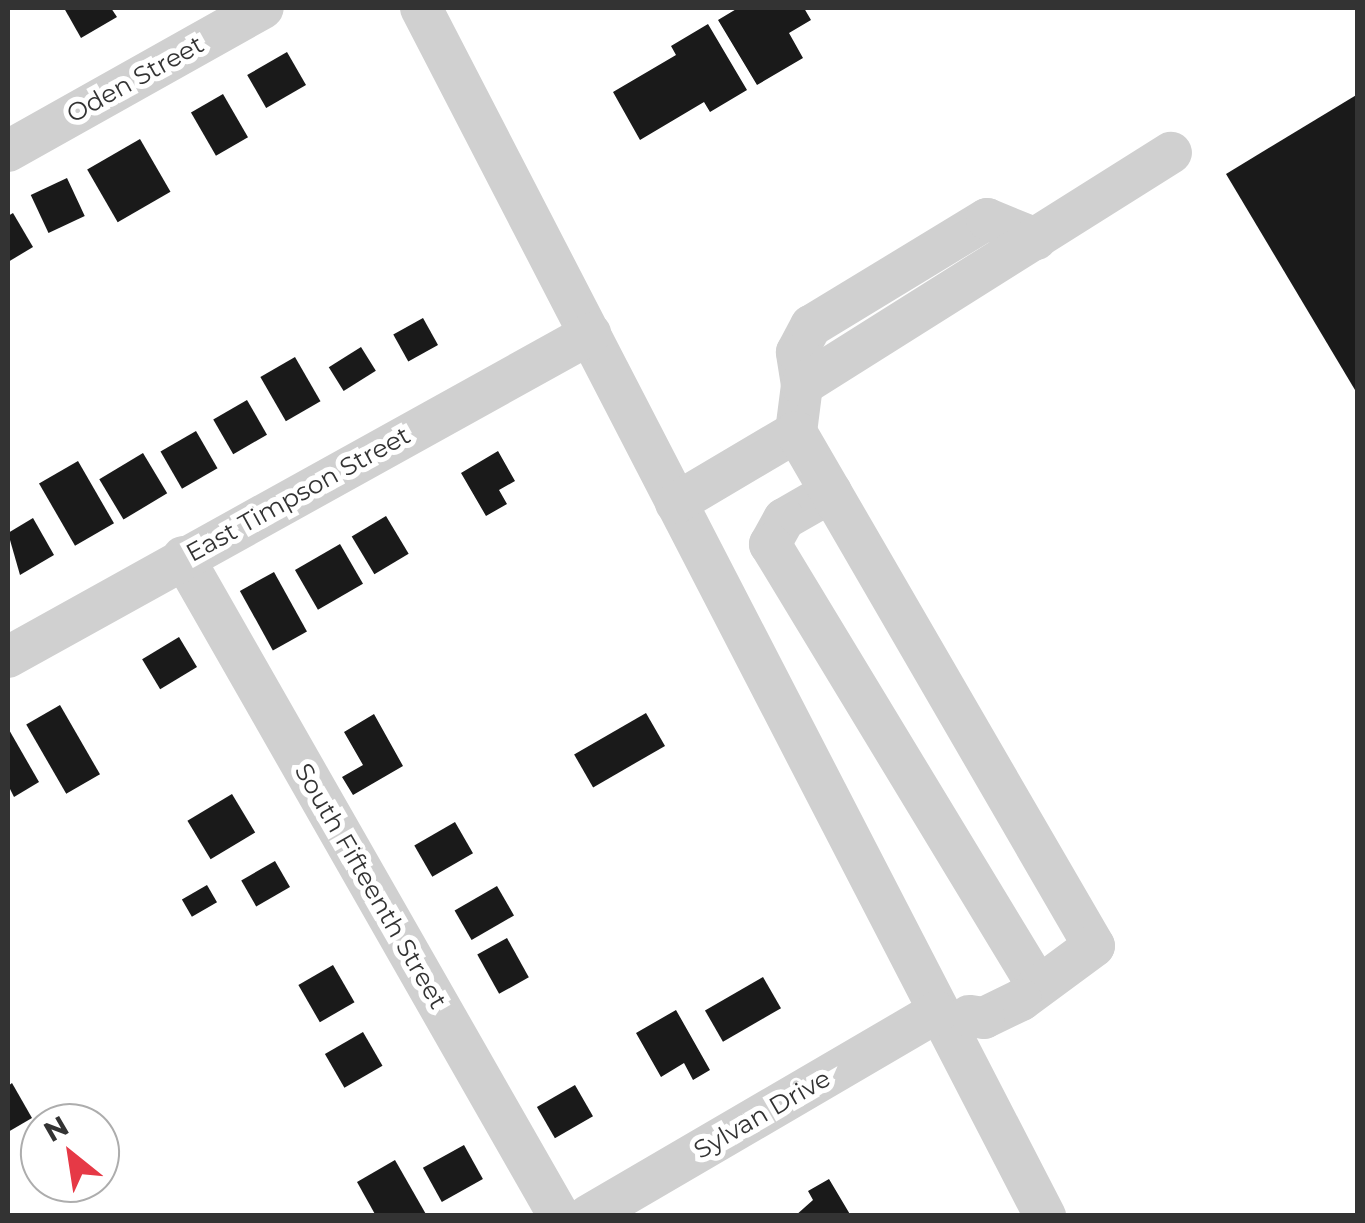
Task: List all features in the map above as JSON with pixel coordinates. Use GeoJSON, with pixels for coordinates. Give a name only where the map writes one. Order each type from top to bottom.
{"type":"FeatureCollection","features":[{"type":"Feature","properties":{"kind":"street","name":"Oden Street"},"geometry":{"type":"LineString","coordinates":[[8,151],[263,8]]}},
{"type":"Feature","properties":{"kind":"street"},"geometry":{"type":"LineString","coordinates":[[421,8],[676,503],[950,1019],[1045,1216]]}},
{"type":"Feature","properties":{"kind":"street"},"geometry":{"type":"LineString","coordinates":[[1032,985],[770,544],[784,520],[830,492],[796,432],[802,385],[1171,153]]}},
{"type":"Feature","properties":{"kind":"street","name":"East Timpson Street"},"geometry":{"type":"LineString","coordinates":[[8,656],[590,334]]}},
{"type":"Feature","properties":{"kind":"street"},"geometry":{"type":"LineString","coordinates":[[676,503],[796,432]]}},
{"type":"Feature","properties":{"kind":"street","name":"Sylvan Drive"},"geometry":{"type":"LineString","coordinates":[[588,1216],[1012,986],[1032,985],[1094,946],[830,492]]}},
{"type":"Feature","properties":{"kind":"street","name":"South Fifteenth Street"},"geometry":{"type":"LineString","coordinates":[[183,557],[559,1216]]}},
{"type":"Feature","properties":{"kind":"building"},"geometry":{"type":"Polygon","coordinates":[[[64,8],[111,8],[117,17],[81,38],[64,8]]]}},
{"type":"Feature","properties":{"kind":"building"},"geometry":{"type":"Polygon","coordinates":[[[738,8],[804,8],[811,20],[789,33],[803,58],[757,85],[718,20],[738,8]]]}},
{"type":"Feature","properties":{"kind":"building"},"geometry":{"type":"Polygon","coordinates":[[[708,24],[747,90],[710,112],[704,102],[640,140],[613,92],[676,55],[671,46],[708,24]]]}},
{"type":"Feature","properties":{"kind":"building"},"geometry":{"type":"Polygon","coordinates":[[[287,52],[306,85],[266,108],[247,75],[287,52]]]}},
{"type":"Feature","properties":{"kind":"building"},"geometry":{"type":"Polygon","coordinates":[[[223,94],[248,137],[216,156],[191,112],[223,94]]]}},
{"type":"Feature","properties":{"kind":"building"},"geometry":{"type":"Polygon","coordinates":[[[1358,94],[1358,395],[1226,174],[1358,94]]]}},
{"type":"Feature","properties":{"kind":"building"},"geometry":{"type":"Polygon","coordinates":[[[140,139],[170,192],[118,222],[87,170],[140,139]]]}},
{"type":"Feature","properties":{"kind":"building"},"geometry":{"type":"Polygon","coordinates":[[[67,178],[85,216],[48,233],[31,195],[67,178]]]}},
{"type":"Feature","properties":{"kind":"building"},"geometry":{"type":"Polygon","coordinates":[[[13,213],[33,247],[8,262],[8,216],[13,213]]]}},
{"type":"Feature","properties":{"kind":"building"},"geometry":{"type":"Polygon","coordinates":[[[423,318],[438,345],[408,362],[393,334],[423,318]]]}},
{"type":"Feature","properties":{"kind":"building"},"geometry":{"type":"Polygon","coordinates":[[[361,347],[376,371],[344,391],[329,367],[361,347]]]}},
{"type":"Feature","properties":{"kind":"building"},"geometry":{"type":"Polygon","coordinates":[[[295,357],[320,401],[286,421],[260,377],[295,357]]]}},
{"type":"Feature","properties":{"kind":"building"},"geometry":{"type":"Polygon","coordinates":[[[247,400],[267,435],[233,454],[213,420],[247,400]]]}},
{"type":"Feature","properties":{"kind":"building"},"geometry":{"type":"Polygon","coordinates":[[[196,431],[217,468],[182,489],[160,452],[196,431]]]}},
{"type":"Feature","properties":{"kind":"building"},"geometry":{"type":"Polygon","coordinates":[[[498,451],[515,481],[499,490],[507,504],[486,516],[461,473],[498,451]]]}},
{"type":"Feature","properties":{"kind":"building"},"geometry":{"type":"Polygon","coordinates":[[[143,453],[167,493],[123,520],[99,479],[143,453]]]}},
{"type":"Feature","properties":{"kind":"building"},"geometry":{"type":"Polygon","coordinates":[[[78,461],[114,523],[75,546],[39,484],[78,461]]]}},
{"type":"Feature","properties":{"kind":"building"},"geometry":{"type":"Polygon","coordinates":[[[386,516],[409,554],[374,574],[352,537],[386,516]]]}},
{"type":"Feature","properties":{"kind":"building"},"geometry":{"type":"Polygon","coordinates":[[[33,518],[54,555],[20,575],[8,533],[33,518]]]}},
{"type":"Feature","properties":{"kind":"building"},"geometry":{"type":"Polygon","coordinates":[[[340,544],[363,584],[318,610],[295,570],[340,544]]]}},
{"type":"Feature","properties":{"kind":"building"},"geometry":{"type":"Polygon","coordinates":[[[274,572],[307,631],[273,650],[240,591],[274,572]]]}},
{"type":"Feature","properties":{"kind":"building"},"geometry":{"type":"Polygon","coordinates":[[[179,637],[197,667],[160,689],[142,659],[179,637]]]}},
{"type":"Feature","properties":{"kind":"building"},"geometry":{"type":"Polygon","coordinates":[[[60,705],[100,774],[66,794],[26,724],[60,705]]]}},
{"type":"Feature","properties":{"kind":"building"},"geometry":{"type":"Polygon","coordinates":[[[646,713],[665,746],[593,787],[574,754],[646,713]]]}},
{"type":"Feature","properties":{"kind":"building"},"geometry":{"type":"Polygon","coordinates":[[[374,714],[403,766],[353,795],[342,777],[363,765],[344,732],[374,714]]]}},
{"type":"Feature","properties":{"kind":"building"},"geometry":{"type":"Polygon","coordinates":[[[8,728],[39,782],[14,797],[8,785],[8,728]]]}},
{"type":"Feature","properties":{"kind":"building"},"geometry":{"type":"Polygon","coordinates":[[[232,794],[255,833],[211,859],[187,821],[232,794]]]}},
{"type":"Feature","properties":{"kind":"building"},"geometry":{"type":"Polygon","coordinates":[[[455,822],[473,853],[432,877],[414,846],[455,822]]]}},
{"type":"Feature","properties":{"kind":"building"},"geometry":{"type":"Polygon","coordinates":[[[275,861],[290,887],[256,906],[241,880],[275,861]]]}},
{"type":"Feature","properties":{"kind":"building"},"geometry":{"type":"Polygon","coordinates":[[[207,885],[217,902],[192,917],[182,900],[207,885]]]}},
{"type":"Feature","properties":{"kind":"building"},"geometry":{"type":"Polygon","coordinates":[[[497,886],[514,915],[472,940],[455,910],[497,886]]]}},
{"type":"Feature","properties":{"kind":"building"},"geometry":{"type":"Polygon","coordinates":[[[507,938],[529,977],[499,994],[477,954],[507,938]]]}},
{"type":"Feature","properties":{"kind":"building"},"geometry":{"type":"Polygon","coordinates":[[[333,965],[354,1002],[320,1022],[298,985],[333,965]]]}},
{"type":"Feature","properties":{"kind":"building"},"geometry":{"type":"Polygon","coordinates":[[[763,977],[781,1008],[723,1042],[705,1010],[763,977]]]}},
{"type":"Feature","properties":{"kind":"building"},"geometry":{"type":"Polygon","coordinates":[[[676,1010],[710,1070],[693,1080],[684,1063],[661,1077],[636,1033],[676,1010]]]}},
{"type":"Feature","properties":{"kind":"building"},"geometry":{"type":"Polygon","coordinates":[[[363,1032],[382,1066],[344,1088],[325,1054],[363,1032]]]}},
{"type":"Feature","properties":{"kind":"building"},"geometry":{"type":"Polygon","coordinates":[[[12,1083],[23,1103],[20,1103],[20,1125],[8,1132],[8,1086],[12,1083]]]}},
{"type":"Feature","properties":{"kind":"building"},"geometry":{"type":"Polygon","coordinates":[[[575,1085],[593,1116],[555,1138],[537,1107],[575,1085]]]}},
{"type":"Feature","properties":{"kind":"building"},"geometry":{"type":"Polygon","coordinates":[[[464,1145],[483,1179],[442,1202],[423,1168],[464,1145]]]}},
{"type":"Feature","properties":{"kind":"building"},"geometry":{"type":"Polygon","coordinates":[[[395,1160],[427,1216],[376,1216],[357,1182],[395,1160]]]}},
{"type":"Feature","properties":{"kind":"building"},"geometry":{"type":"Polygon","coordinates":[[[829,1179],[851,1216],[795,1216],[813,1200],[808,1191],[829,1179]]]}}]}
